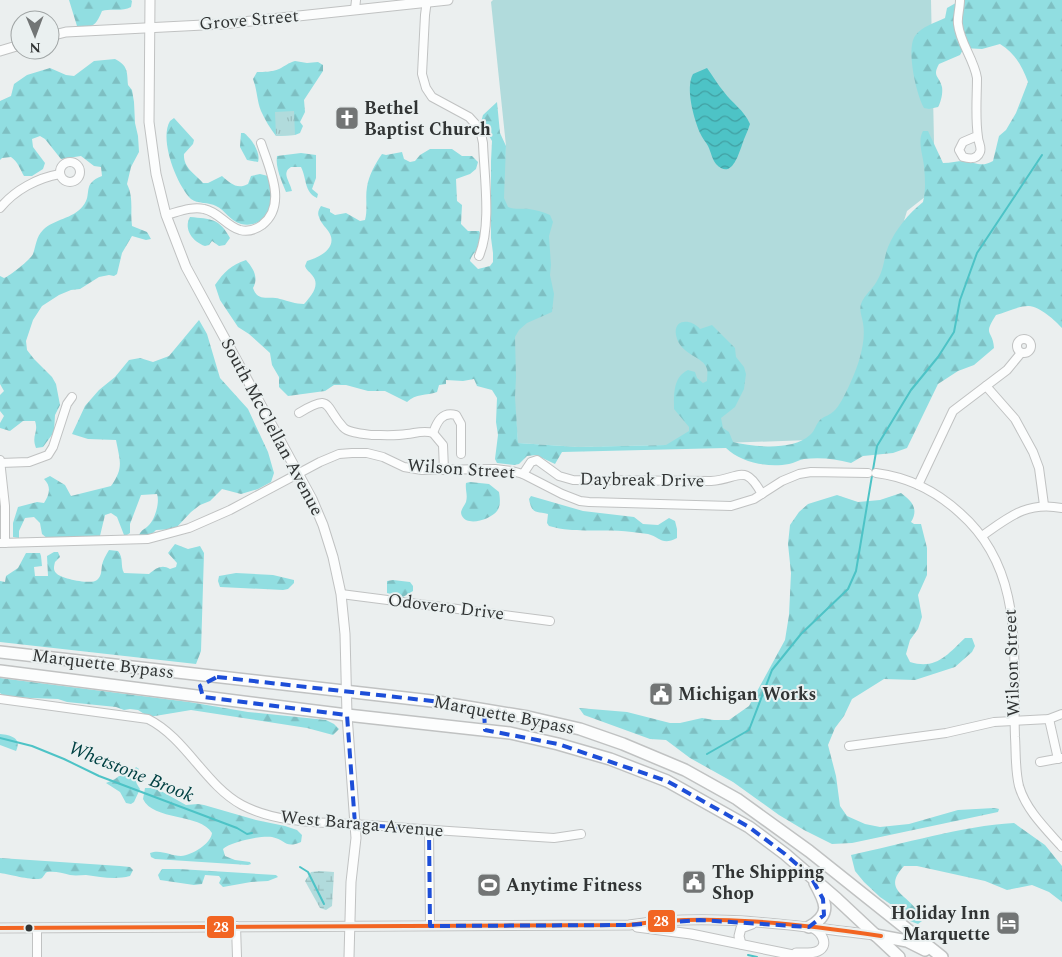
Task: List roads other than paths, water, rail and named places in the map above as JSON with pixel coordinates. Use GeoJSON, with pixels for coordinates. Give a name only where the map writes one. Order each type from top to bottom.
{"type":"FeatureCollection","features":[{"type":"Feature","properties":{"kind":"highway","name":"Marquette Bypass"},"geometry":{"type":"LineString","coordinates":[[0,652],[432,701],[528,717],[580,729],[623,744],[686,770],[737,799],[768,820],[942,957]]}},
{"type":"Feature","properties":{"kind":"highway","name":"Marquette Bypass"},"geometry":{"type":"LineString","coordinates":[[0,671],[347,715],[510,733],[610,759],[667,781],[749,827],[785,854],[837,899],[895,956]]}},
{"type":"Feature","properties":{"kind":"highway"},"geometry":{"type":"LineString","coordinates":[[202,697],[200,690],[202,684],[217,677]]}},
{"type":"Feature","properties":{"kind":"highway"},"geometry":{"type":"LineString","coordinates":[[466,728],[484,723],[486,716],[484,710]]}},
{"type":"Feature","properties":{"kind":"highway"},"geometry":{"type":"LineString","coordinates":[[809,927],[822,918],[825,907],[821,894],[811,877]]}},
{"type":"Feature","properties":{"kind":"highway"},"geometry":{"type":"LineString","coordinates":[[875,935],[907,941],[919,946],[935,957]]}},
{"type":"Feature","properties":{"kind":"main road","name":"South McClellan Avenue"},"geometry":{"type":"LineString","coordinates":[[150,0],[149,122],[156,174],[166,215],[186,267],[300,473],[323,525],[333,557],[341,594],[345,634],[347,715],[355,824],[349,957]]}},
{"type":"Feature","properties":{"kind":"main road","name":"Grove Street"},"geometry":{"type":"LineString","coordinates":[[60,34],[150,26],[224,24],[287,18],[356,5],[448,0]]}},
{"type":"Feature","properties":{"kind":"main road"},"geometry":{"type":"LineString","coordinates":[[0,928],[629,925],[667,920],[757,922],[875,935]]}},
{"type":"Feature","properties":{"kind":"main road"},"geometry":{"type":"LineString","coordinates":[[741,944],[739,936],[741,928],[757,922]]}},
{"type":"Feature","properties":{"kind":"main road"},"geometry":{"type":"LineString","coordinates":[[629,925],[691,934],[803,957]]}},
{"type":"Feature","properties":{"kind":"main road"},"geometry":{"type":"LineString","coordinates":[[786,954],[815,952],[821,949],[824,940],[821,933],[809,927]]}},
{"type":"Feature","properties":{"kind":"street"},"geometry":{"type":"LineString","coordinates":[[960,0],[958,23],[960,33],[976,70],[977,136]]}},
{"type":"Feature","properties":{"kind":"street"},"geometry":{"type":"LineString","coordinates":[[427,1],[422,74],[426,88],[432,98],[469,117],[480,129],[483,142],[486,225],[484,246],[479,256]]}},
{"type":"Feature","properties":{"kind":"street"},"geometry":{"type":"LineString","coordinates":[[166,215],[198,208],[211,211],[238,229],[251,230],[260,226],[271,214],[275,205],[276,195],[261,143]]}},
{"type":"Feature","properties":{"kind":"street"},"geometry":{"type":"LineString","coordinates":[[0,208],[17,192],[44,177],[60,174]]}},
{"type":"Feature","properties":{"kind":"street"},"geometry":{"type":"LineString","coordinates":[[918,485],[953,411],[1007,370],[1021,353]]}},
{"type":"Feature","properties":{"kind":"street"},"geometry":{"type":"LineString","coordinates":[[986,386],[1016,419],[1033,452],[1039,468],[1044,505]]}},
{"type":"Feature","properties":{"kind":"street"},"geometry":{"type":"LineString","coordinates":[[3,543],[5,506],[0,462],[29,462],[48,455],[53,447],[67,404],[72,397]]}},
{"type":"Feature","properties":{"kind":"street"},"geometry":{"type":"LineString","coordinates":[[299,414],[315,404],[321,403],[327,405],[343,427],[348,430],[371,435],[433,433],[443,445],[444,470]]}},
{"type":"Feature","properties":{"kind":"street"},"geometry":{"type":"LineString","coordinates":[[433,433],[440,418],[450,413],[456,415],[461,424],[461,454]]}},
{"type":"Feature","properties":{"kind":"street","name":"Wilson Street"},"geometry":{"type":"LineString","coordinates":[[3,543],[148,539],[198,525],[326,460],[339,454],[352,453],[367,453],[404,467],[422,470],[495,468],[512,470],[562,494],[589,502],[731,506],[746,502],[782,481],[799,474],[820,472],[872,473],[918,485],[937,494],[967,518],[982,536],[1002,575],[1011,607],[1014,635],[1018,783],[1022,795],[1036,818],[1062,847]]}},
{"type":"Feature","properties":{"kind":"street","name":"Daybreak Drive"},"geometry":{"type":"LineString","coordinates":[[523,474],[531,462],[537,460],[559,476],[573,480],[711,481],[741,474],[754,480],[762,494]]}},
{"type":"Feature","properties":{"kind":"street"},"geometry":{"type":"LineString","coordinates":[[982,536],[1013,514],[1044,505],[1062,508]]}},
{"type":"Feature","properties":{"kind":"street","name":"Odovero Drive"},"geometry":{"type":"LineString","coordinates":[[341,594],[550,621]]}},
{"type":"Feature","properties":{"kind":"street","name":"West Baraga Avenue"},"geometry":{"type":"LineString","coordinates":[[0,699],[148,719],[170,735],[224,792],[243,806],[257,812],[278,817],[429,830],[554,838],[581,834]]}},
{"type":"Feature","properties":{"kind":"street"},"geometry":{"type":"LineString","coordinates":[[849,746],[946,733],[994,722],[1049,719],[1062,714]]}},
{"type":"Feature","properties":{"kind":"street"},"geometry":{"type":"LineString","coordinates":[[1040,762],[1060,758],[1049,719]]}},
{"type":"Feature","properties":{"kind":"street"},"geometry":{"type":"LineString","coordinates":[[429,830],[430,926]]}},
{"type":"Feature","properties":{"kind":"street"},"geometry":{"type":"LineString","coordinates":[[236,926],[237,957]]}},
{"type":"Feature","properties":{"kind":"street"},"geometry":{"type":"LineString","coordinates":[[37,928],[37,957]]}},
{"type":"Feature","properties":{"kind":"water"},"geometry":{"type":"Polygon","coordinates":[[[707,68],[727,96],[745,115],[750,124],[736,160],[730,168],[726,169],[721,168],[713,160],[708,146],[700,133],[691,104],[690,87],[693,74],[707,68]]]}},
{"type":"Feature","properties":{"kind":"waterway","name":"Whetstone Brook"},"geometry":{"type":"LineString","coordinates":[[707,754],[749,730],[772,670],[801,634],[848,589],[856,571],[877,446],[911,390],[938,357],[954,332],[960,300],[977,253],[1042,155]]}},
{"type":"Feature","properties":{"kind":"waterway","name":"Whetstone Brook"},"geometry":{"type":"LineString","coordinates":[[0,738],[32,746],[99,776],[237,828],[247,834],[252,833]]}},
{"type":"Feature","properties":{"kind":"waterway","name":"Whetstone Brook"},"geometry":{"type":"LineString","coordinates":[[300,867],[308,872],[324,904]]}},
{"type":"Feature","properties":{"kind":"waterway"},"geometry":{"type":"LineString","coordinates":[[748,955],[757,957]]}},
{"type":"Feature","properties":{"kind":"place","name":"Bethel Baptist Church"},"geometry":{"type":"Point","coordinates":[347,118]}},
{"type":"Feature","properties":{"kind":"place","name":"Michigan Works"},"geometry":{"type":"Point","coordinates":[661,694]}},
{"type":"Feature","properties":{"kind":"place","name":"The Shipping Shop"},"geometry":{"type":"Point","coordinates":[694,882]}},
{"type":"Feature","properties":{"kind":"place","name":"Anytime Fitness"},"geometry":{"type":"Point","coordinates":[489,885]}},
{"type":"Feature","properties":{"kind":"place","name":"Holiday Inn Marquette"},"geometry":{"type":"Point","coordinates":[1008,923]}}]}
